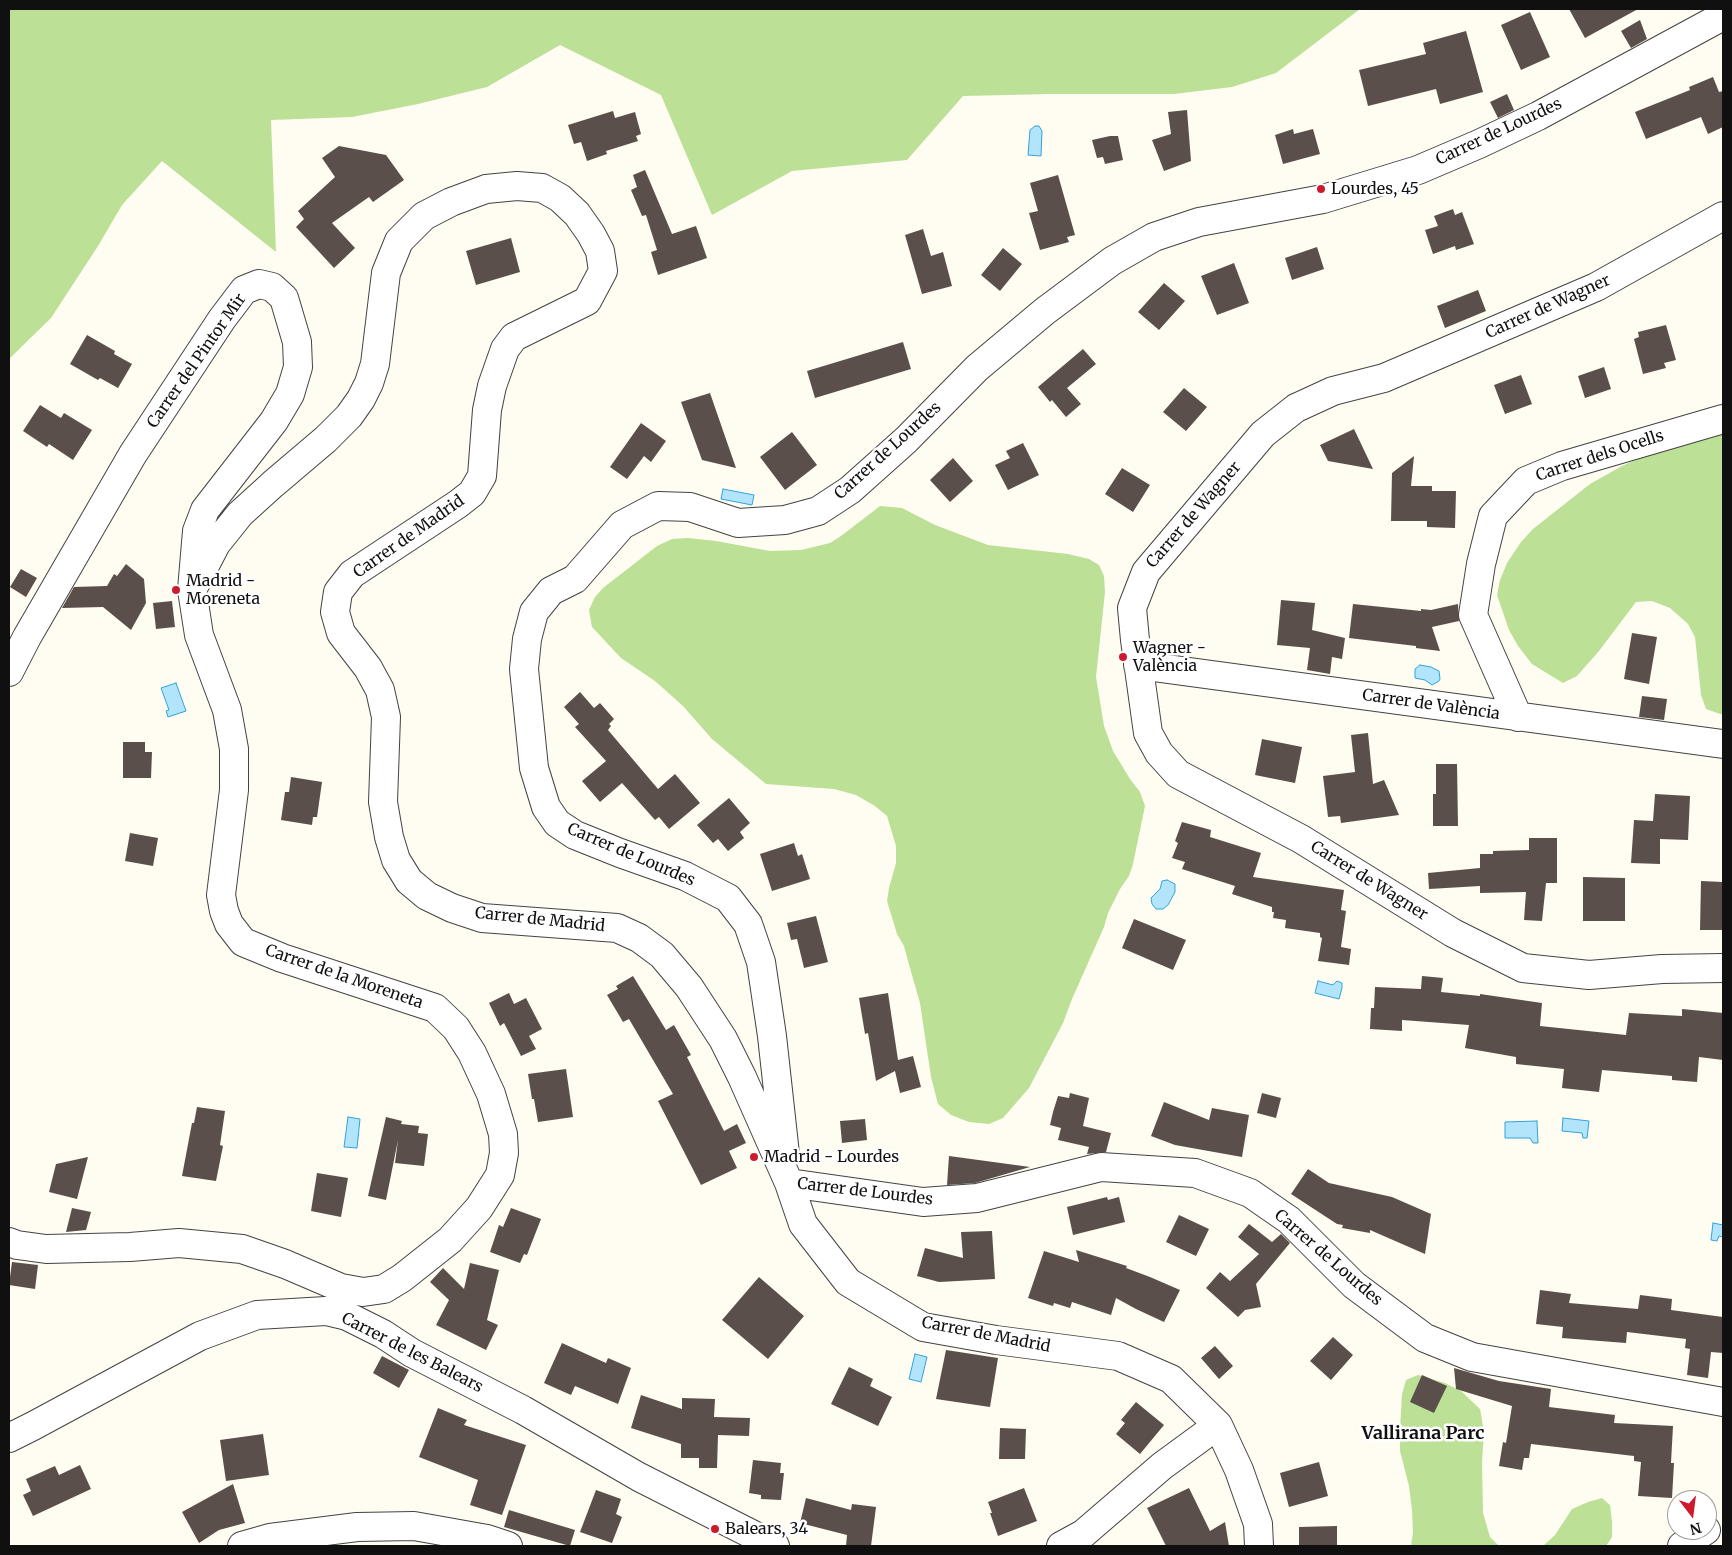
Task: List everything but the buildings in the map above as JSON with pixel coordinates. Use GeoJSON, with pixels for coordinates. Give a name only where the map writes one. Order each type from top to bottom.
{"type":"FeatureCollection","features":[{"type":"Feature","properties":{"kind":"street","name":"Carrer de Lourdes"},"geometry":{"type":"LineString","coordinates":[[1723,16],[1538,116],[1418,170],[1323,199],[1199,222],[1154,237],[1112,261],[1045,311],[977,368],[906,440],[857,484],[818,511],[785,520],[738,523],[690,507],[658,506],[622,525],[575,579],[551,591],[534,612],[527,639],[524,669],[534,768],[546,807],[557,823],[575,834],[620,853],[685,876],[728,898],[748,924],[761,962],[772,1036],[788,1183],[923,1202],[977,1198],[1101,1167],[1195,1173],[1250,1193],[1289,1220],[1354,1285],[1425,1338],[1472,1358],[1723,1402]]}},
{"type":"Feature","properties":{"kind":"street","name":"Carrer de Madrid"},"geometry":{"type":"LineString","coordinates":[[192,590],[216,544],[240,514],[326,439],[349,416],[361,399],[369,383],[374,364],[386,274],[399,241],[424,216],[451,202],[486,189],[518,186],[542,188],[560,198],[578,214],[600,252],[603,270],[587,301],[514,337],[505,348],[492,386],[487,410],[482,476],[472,493],[352,574],[338,592],[335,612],[341,633],[368,668],[380,690],[386,717],[384,802],[388,837],[396,860],[409,881],[427,896],[452,908],[482,918],[617,928],[639,938],[662,955],[689,987],[723,1039],[742,1077],[788,1183],[803,1224],[848,1282],[923,1327],[996,1340],[1118,1356],[1171,1378],[1218,1426],[1242,1479],[1258,1524],[1259,1546]]}},
{"type":"Feature","properties":{"kind":"street","name":"Carrer de Wagner"},"geometry":{"type":"LineString","coordinates":[[1723,216],[1596,286],[1384,378],[1334,392],[1296,408],[1263,434],[1146,572],[1132,608],[1148,733],[1159,753],[1178,774],[1301,838],[1453,933],[1523,968],[1589,975],[1662,969],[1723,968]]}},
{"type":"Feature","properties":{"kind":"street","name":"Carrer del Pintor Mir"},"geometry":{"type":"LineString","coordinates":[[9,672],[27,637],[132,454],[222,319],[244,290],[259,284],[272,286],[284,298],[297,342],[298,366],[290,394],[274,421],[205,510],[197,532],[192,590]]}},
{"type":"Feature","properties":{"kind":"street","name":"Carrer dels Ocells"},"geometry":{"type":"LineString","coordinates":[[1518,717],[1473,615],[1481,564],[1494,516],[1526,481],[1562,466],[1723,420]]}},
{"type":"Feature","properties":{"kind":"street","name":"Carrer de la Moreneta"},"geometry":{"type":"LineString","coordinates":[[9,1242],[46,1249],[130,1248],[179,1243],[242,1249],[285,1264],[341,1288],[363,1292],[384,1289],[402,1278],[450,1240],[479,1208],[500,1175],[504,1153],[503,1134],[491,1094],[472,1052],[456,1028],[435,1008],[282,958],[243,942],[229,924],[221,895],[234,790],[234,749],[227,710],[199,635],[192,590]]}},
{"type":"Feature","properties":{"kind":"street","name":"Carrer de València"},"geometry":{"type":"LineString","coordinates":[[1138,665],[1723,744]]}},
{"type":"Feature","properties":{"kind":"street"},"geometry":{"type":"LineString","coordinates":[[356,1320],[363,1292]]}},
{"type":"Feature","properties":{"kind":"street","name":"Carrer de les Balears"},"geometry":{"type":"LineString","coordinates":[[9,1438],[200,1336],[257,1315],[326,1312],[347,1316],[383,1334],[412,1353],[523,1410],[639,1477],[776,1546]]}},
{"type":"Feature","properties":{"kind":"street"},"geometry":{"type":"LineString","coordinates":[[1061,1546],[1083,1534],[1162,1466],[1218,1426]]}},
{"type":"Feature","properties":{"kind":"street"},"geometry":{"type":"LineString","coordinates":[[242,1546],[270,1538],[357,1527],[414,1526],[487,1539],[508,1546]]}},
{"type":"Feature","properties":{"kind":"green space"},"geometry":{"type":"Polygon","coordinates":[[[9,9],[1360,9],[1276,73],[1232,87],[1174,94],[963,96],[907,160],[792,171],[712,215],[661,95],[560,45],[487,87],[418,104],[352,117],[271,120],[276,252],[162,161],[122,205],[51,318],[9,359],[9,9]]]}},
{"type":"Feature","properties":{"kind":"green space"},"geometry":{"type":"Polygon","coordinates":[[[1723,430],[1723,715],[1706,709],[1701,695],[1695,637],[1688,624],[1670,608],[1652,601],[1636,602],[1599,651],[1577,676],[1563,683],[1532,664],[1518,646],[1509,630],[1497,595],[1500,580],[1507,563],[1521,542],[1533,529],[1590,484],[1622,466],[1664,447],[1723,430]]]}},
{"type":"Feature","properties":{"kind":"green space"},"geometry":{"type":"Polygon","coordinates":[[[880,506],[902,508],[935,525],[988,545],[1068,554],[1089,559],[1099,565],[1104,576],[1105,592],[1096,677],[1104,726],[1113,751],[1140,792],[1145,806],[1129,876],[1108,913],[1104,927],[1063,1023],[1029,1088],[1003,1118],[989,1124],[969,1122],[951,1115],[938,1104],[931,1077],[920,1003],[904,946],[897,934],[887,901],[896,863],[896,846],[887,816],[875,806],[856,795],[834,789],[766,784],[712,739],[683,706],[655,681],[621,658],[592,627],[589,610],[595,597],[603,588],[657,546],[672,539],[688,538],[716,541],[770,551],[801,550],[830,543],[880,506]]]}},
{"type":"Feature","properties":{"kind":"green space"},"geometry":{"type":"Polygon","coordinates":[[[1418,1375],[1445,1383],[1461,1391],[1480,1409],[1484,1432],[1482,1462],[1483,1513],[1490,1537],[1499,1546],[1411,1546],[1413,1532],[1412,1510],[1409,1486],[1400,1451],[1400,1429],[1402,1394],[1406,1380],[1418,1375]]]}},
{"type":"Feature","properties":{"kind":"green space"},"geometry":{"type":"Polygon","coordinates":[[[1602,1498],[1610,1505],[1612,1522],[1612,1537],[1606,1546],[1543,1546],[1555,1535],[1572,1509],[1602,1498]]]}},
{"type":"Feature","properties":{"kind":"water"},"geometry":{"type":"Polygon","coordinates":[[[1035,126],[1039,126],[1042,131],[1041,156],[1028,155],[1030,130],[1035,126]]]}},
{"type":"Feature","properties":{"kind":"water"},"geometry":{"type":"Polygon","coordinates":[[[723,489],[754,495],[752,505],[721,499],[723,489]]]}},
{"type":"Feature","properties":{"kind":"water"},"geometry":{"type":"Polygon","coordinates":[[[1420,665],[1439,671],[1439,681],[1432,685],[1425,680],[1415,678],[1415,669],[1420,665]]]}},
{"type":"Feature","properties":{"kind":"water"},"geometry":{"type":"Polygon","coordinates":[[[176,683],[186,711],[168,717],[166,711],[169,710],[161,688],[176,683]]]}},
{"type":"Feature","properties":{"kind":"water"},"geometry":{"type":"Polygon","coordinates":[[[1167,880],[1175,884],[1175,892],[1168,905],[1163,909],[1156,909],[1152,904],[1151,898],[1160,889],[1162,881],[1167,880]]]}},
{"type":"Feature","properties":{"kind":"water"},"geometry":{"type":"Polygon","coordinates":[[[1318,981],[1333,985],[1337,981],[1342,983],[1339,999],[1315,993],[1318,981]]]}},
{"type":"Feature","properties":{"kind":"water"},"geometry":{"type":"Polygon","coordinates":[[[348,1117],[360,1119],[357,1148],[344,1147],[348,1117]]]}},
{"type":"Feature","properties":{"kind":"water"},"geometry":{"type":"Polygon","coordinates":[[[1563,1118],[1589,1121],[1587,1138],[1583,1138],[1582,1133],[1562,1131],[1563,1118]]]}},
{"type":"Feature","properties":{"kind":"water"},"geometry":{"type":"Polygon","coordinates":[[[1537,1121],[1538,1143],[1533,1143],[1530,1138],[1505,1138],[1505,1122],[1537,1121]]]}},
{"type":"Feature","properties":{"kind":"water"},"geometry":{"type":"Polygon","coordinates":[[[1713,1223],[1723,1225],[1723,1237],[1719,1236],[1717,1241],[1711,1240],[1713,1223]]]}},
{"type":"Feature","properties":{"kind":"water"},"geometry":{"type":"Polygon","coordinates":[[[915,1354],[927,1357],[921,1382],[909,1379],[915,1354]]]}},
{"type":"Feature","properties":{"kind":"place","name":"Lourdes, 45"},"geometry":{"type":"Point","coordinates":[1321,189]}},
{"type":"Feature","properties":{"kind":"place","name":"Madrid - Moreneta"},"geometry":{"type":"Point","coordinates":[176,590]}},
{"type":"Feature","properties":{"kind":"place","name":"Wagner - València"},"geometry":{"type":"Point","coordinates":[1123,657]}},
{"type":"Feature","properties":{"kind":"place","name":"Madrid - Lourdes"},"geometry":{"type":"Point","coordinates":[754,1157]}},
{"type":"Feature","properties":{"kind":"place","name":"Balears, 34"},"geometry":{"type":"Point","coordinates":[715,1529]}},
{"type":"Feature","properties":{"kind":"district","name":"Vallirana Parc"},"geometry":{"type":"Point","coordinates":[1423,1434]}}]}
